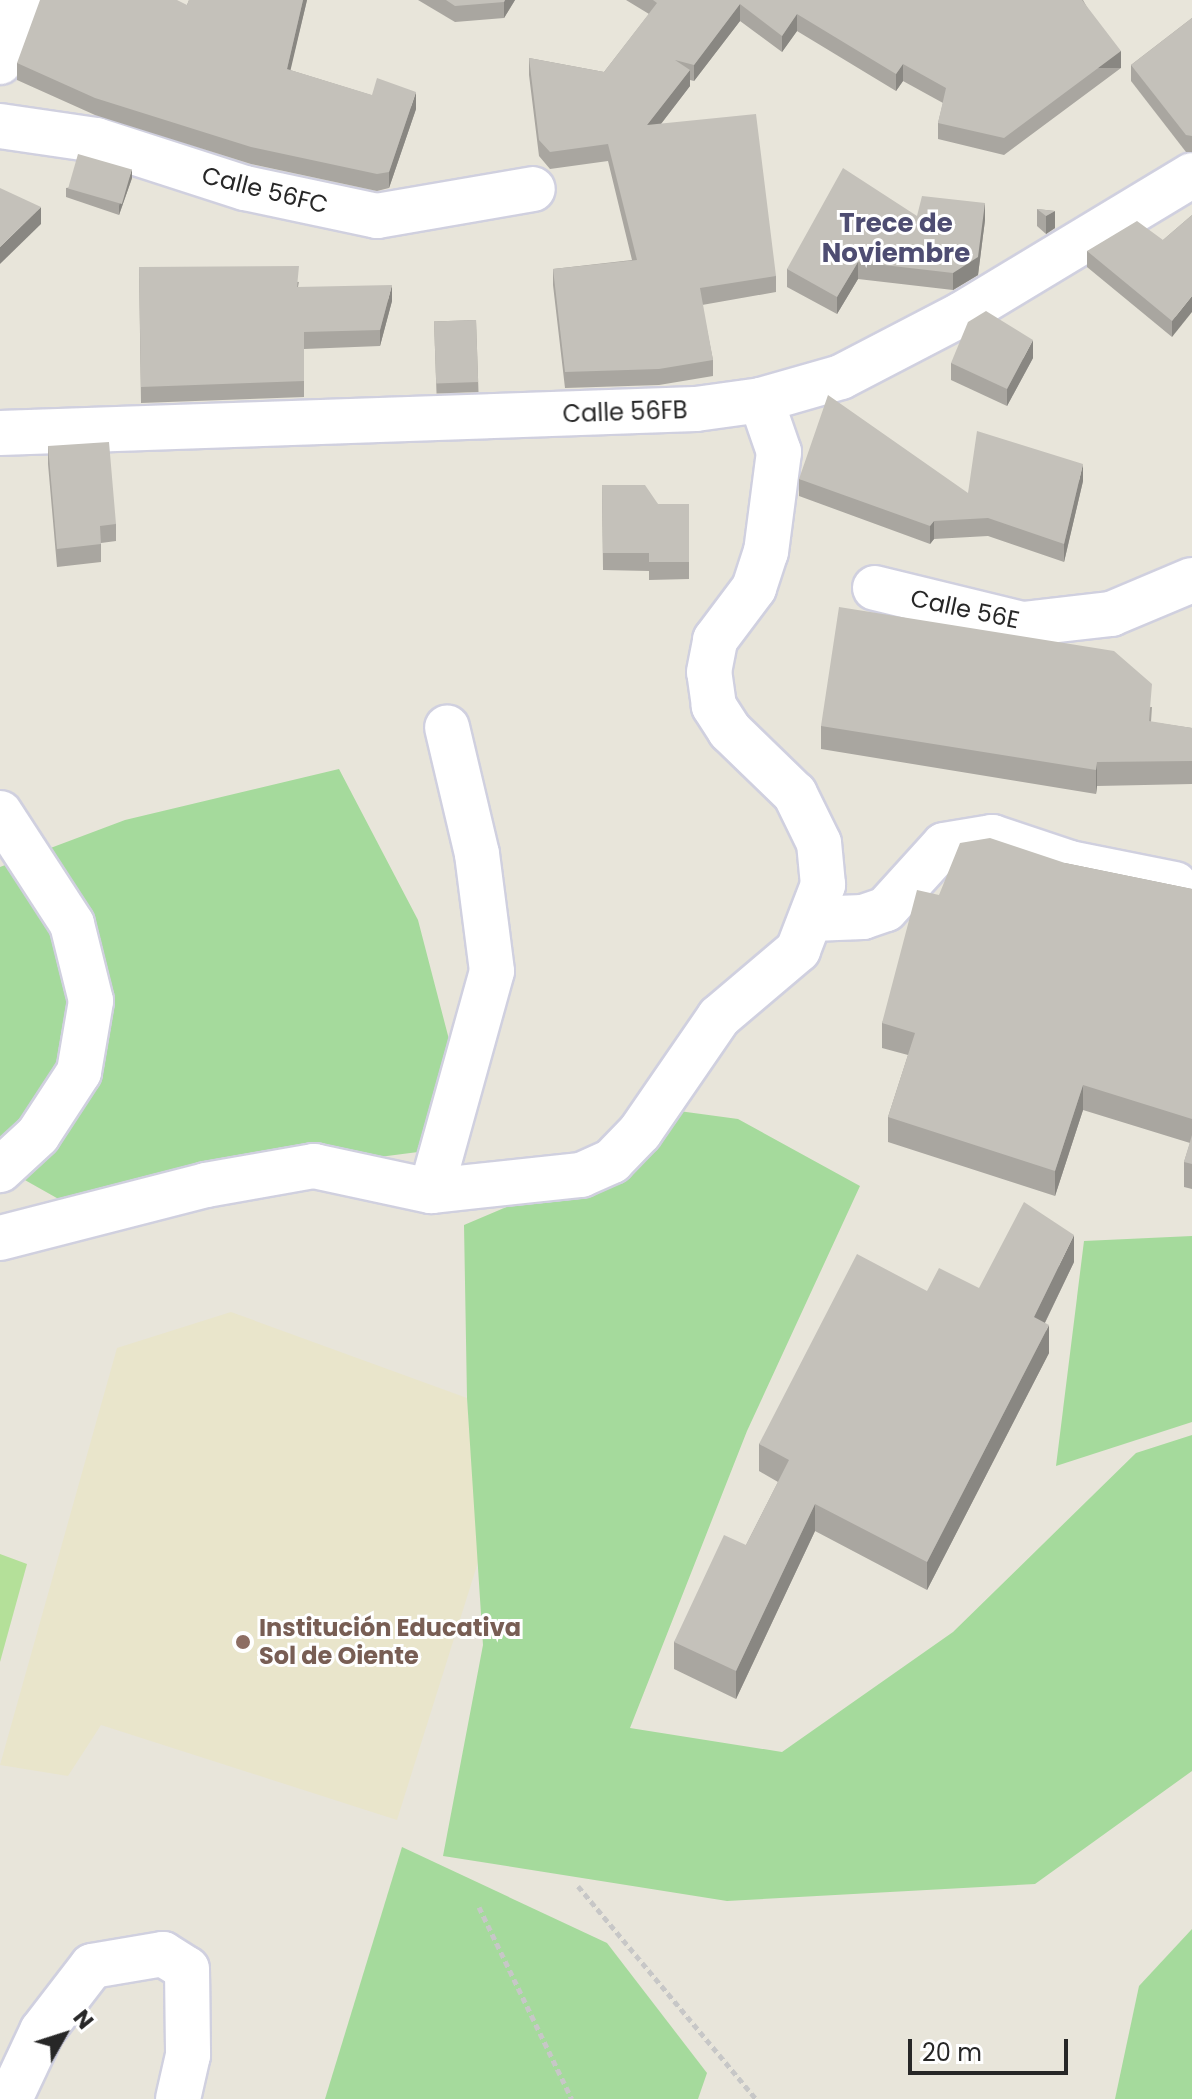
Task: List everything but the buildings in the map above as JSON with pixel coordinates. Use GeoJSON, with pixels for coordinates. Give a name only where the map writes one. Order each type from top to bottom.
{"type":"FeatureCollection","features":[{"type":"Feature","properties":{"kind":"street"},"geometry":{"type":"LineString","coordinates":[[0,62],[19,0]]}},
{"type":"Feature","properties":{"kind":"street","name":"Calle 56FC"},"geometry":{"type":"LineString","coordinates":[[0,126],[96,140],[245,188],[377,216],[533,189]]}},
{"type":"Feature","properties":{"kind":"street","name":"Calle 56FB"},"geometry":{"type":"LineString","coordinates":[[0,433],[696,409],[761,400],[841,377],[962,314],[1192,175]]}},
{"type":"Feature","properties":{"kind":"street"},"geometry":{"type":"LineString","coordinates":[[0,1238],[206,1185],[314,1166],[431,1191],[581,1175],[612,1161],[640,1132],[719,1017],[798,950],[823,885],[819,843],[795,794],[730,731],[714,706],[709,672],[715,640],[754,588],[766,552],[779,452],[761,400]]}},
{"type":"Feature","properties":{"kind":"street","name":"Calle 56E"},"geometry":{"type":"LineString","coordinates":[[875,588],[1023,624],[1111,614],[1192,580]]}},
{"type":"Feature","properties":{"kind":"street"},"geometry":{"type":"LineString","coordinates":[[431,1191],[492,971],[477,854],[447,727]]}},
{"type":"Feature","properties":{"kind":"street"},"geometry":{"type":"LineString","coordinates":[[0,813],[72,924],[91,1001],[79,1072],[38,1135],[0,1170]]}},
{"type":"Feature","properties":{"kind":"street"},"geometry":{"type":"LineString","coordinates":[[812,919],[863,917],[886,909],[944,845],[992,837],[1070,863],[1175,884]]}},
{"type":"Feature","properties":{"kind":"street"},"geometry":{"type":"LineString","coordinates":[[10,2099],[42,2031],[92,1966],[163,1954],[187,1969],[188,2055],[178,2099]]}},
{"type":"Feature","properties":{"kind":"path"},"geometry":{"type":"LineString","coordinates":[[578,1886],[756,2099]]}},
{"type":"Feature","properties":{"kind":"path"},"geometry":{"type":"LineString","coordinates":[[479,1907],[572,2099]]}},
{"type":"Feature","properties":{"kind":"shaded area","name":"Institución Educativa Sol de Oiente"},"geometry":{"type":"Polygon","coordinates":[[[231,1312],[467,1398],[479,1559],[397,1820],[101,1725],[68,1776],[0,1765],[117,1348],[231,1312]]]}},
{"type":"Feature","properties":{"kind":"green space"},"geometry":{"type":"Polygon","coordinates":[[[339,769],[418,920],[452,1051],[418,1152],[302,1167],[94,1219],[0,1166],[0,867],[125,820],[339,769]]]}},
{"type":"Feature","properties":{"kind":"green space"},"geometry":{"type":"Polygon","coordinates":[[[642,1106],[738,1119],[860,1186],[747,1431],[630,1728],[782,1752],[953,1632],[1136,1453],[1192,1435],[1192,1771],[1035,1884],[727,1901],[443,1856],[483,1645],[467,1398],[464,1225],[606,1165],[642,1106]]]}},
{"type":"Feature","properties":{"kind":"green space"},"geometry":{"type":"Polygon","coordinates":[[[1192,1236],[1192,1422],[1056,1466],[1084,1241],[1192,1236]]]}},
{"type":"Feature","properties":{"kind":"green space"},"geometry":{"type":"Polygon","coordinates":[[[0,1554],[27,1564],[0,1662],[0,1554]]]}},
{"type":"Feature","properties":{"kind":"green space"},"geometry":{"type":"Polygon","coordinates":[[[402,1847],[607,1943],[707,2073],[698,2099],[325,2099],[402,1847]]]}},
{"type":"Feature","properties":{"kind":"green space"},"geometry":{"type":"Polygon","coordinates":[[[1192,1929],[1192,2099],[1115,2099],[1139,1986],[1192,1929]]]}},
{"type":"Feature","properties":{"kind":"place","name":"Institución Educativa Sol de Oiente"},"geometry":{"type":"Point","coordinates":[243,1642]}},
{"type":"Feature","properties":{"kind":"district","name":"Trece de Noviembre"},"geometry":{"type":"Point","coordinates":[896,239]}}]}
